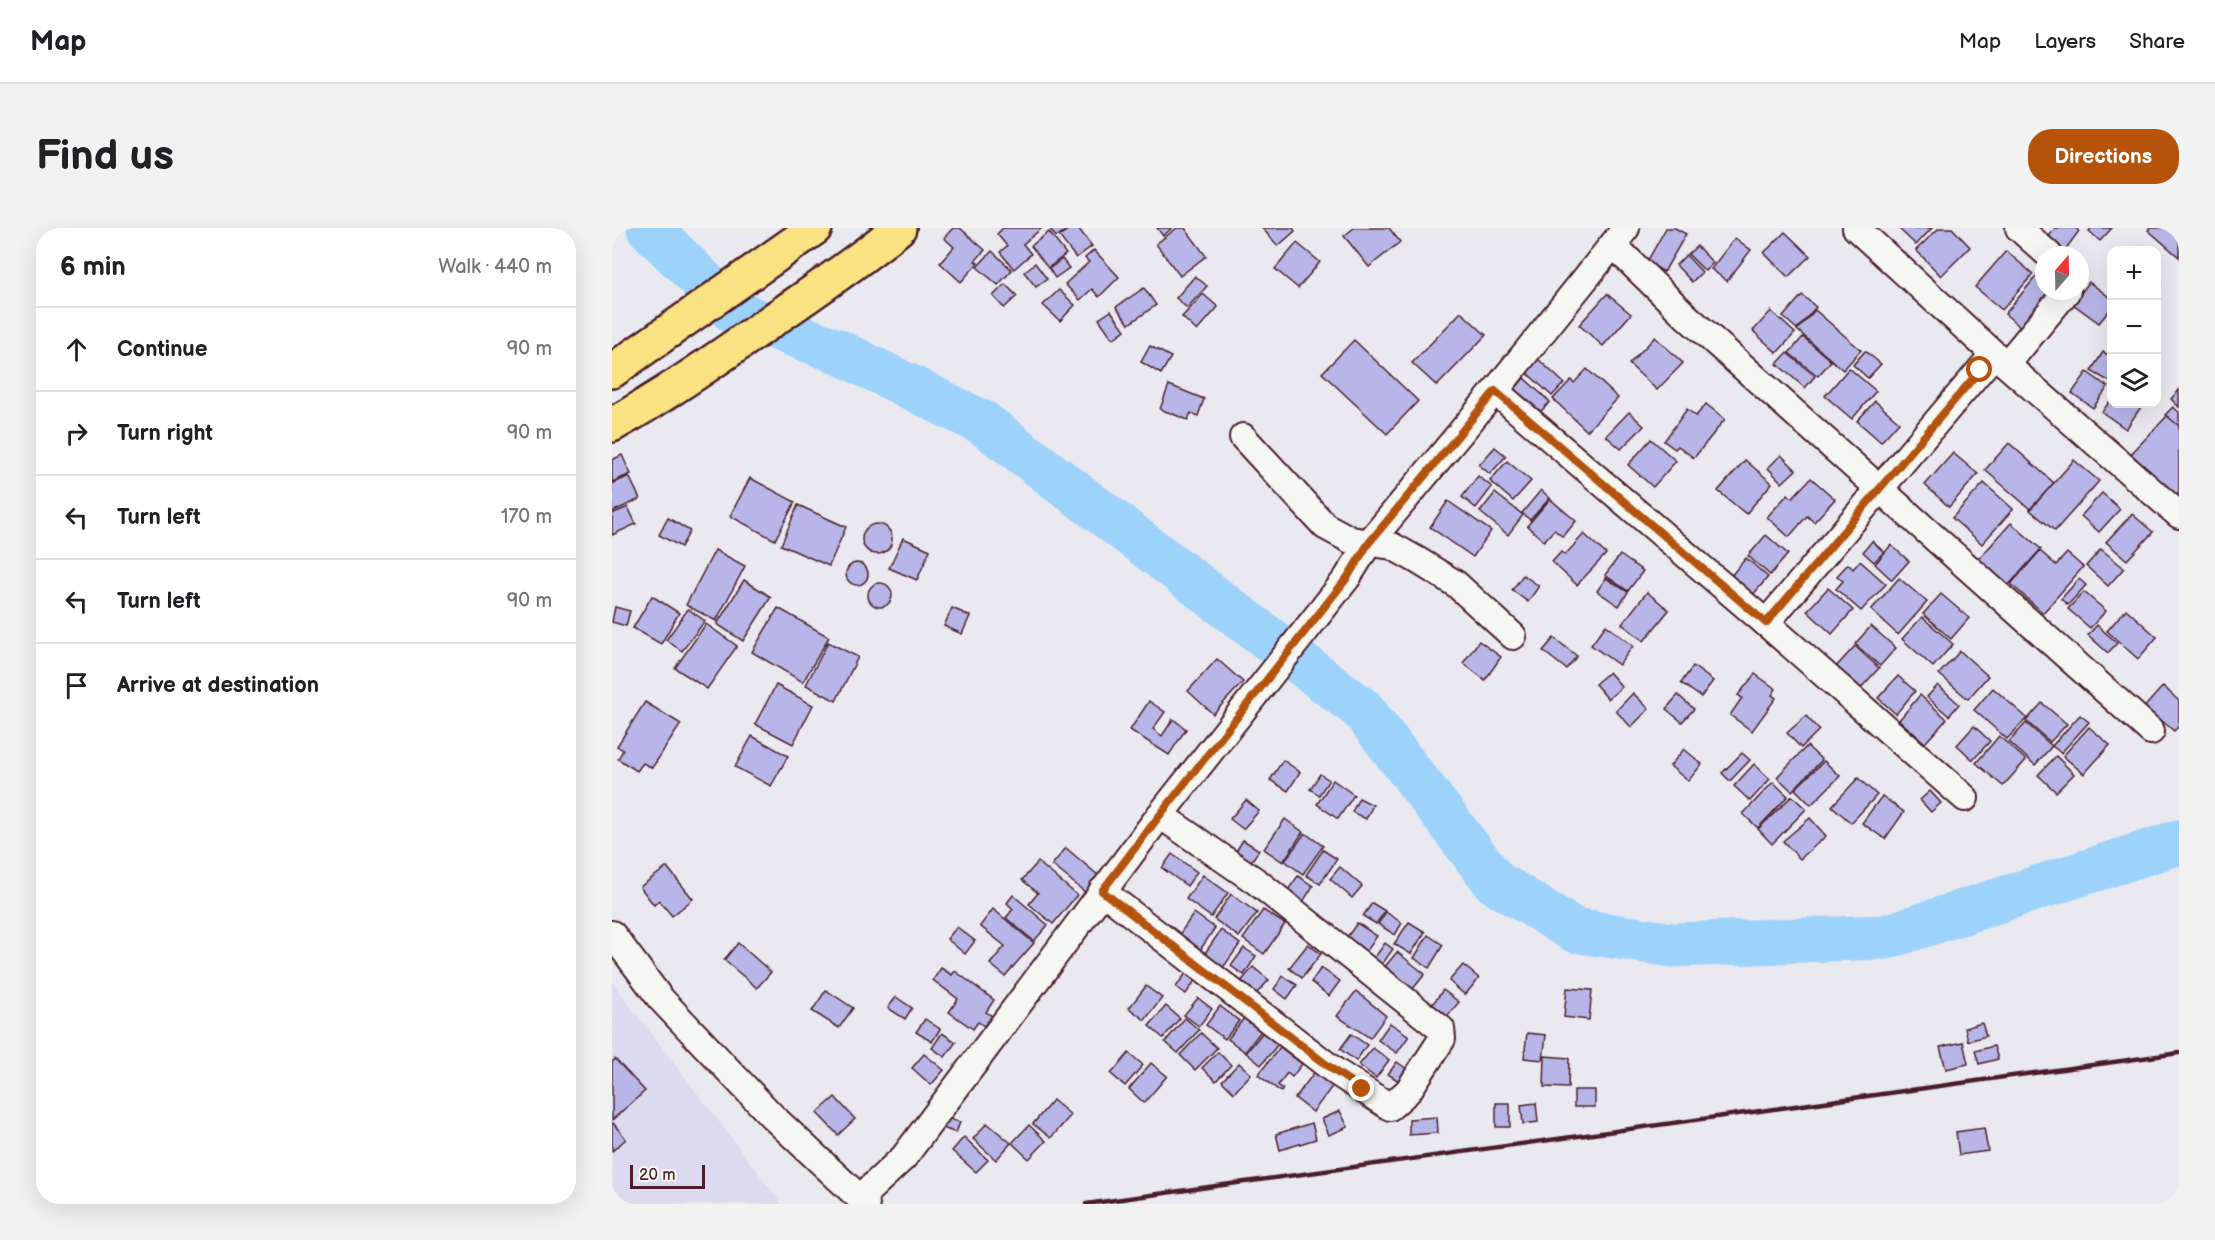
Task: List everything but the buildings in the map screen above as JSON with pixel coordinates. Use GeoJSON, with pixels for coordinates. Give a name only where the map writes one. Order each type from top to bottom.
{"type":"FeatureCollection","features":[{"type":"Feature","properties":{"kind":"main road"},"geometry":{"type":"LineString","coordinates":[[612,371],[815,228]]}},
{"type":"Feature","properties":{"kind":"main road"},"geometry":{"type":"LineString","coordinates":[[612,425],[701,370],[870,252],[899,228]]}},
{"type":"Feature","properties":{"kind":"street"},"geometry":{"type":"LineString","coordinates":[[1856,228],[2000,359],[2179,514]]}},
{"type":"Feature","properties":{"kind":"street"},"geometry":{"type":"LineString","coordinates":[[2019,228],[2039,246]]}},
{"type":"Feature","properties":{"kind":"street"},"geometry":{"type":"LineString","coordinates":[[612,934],[660,998],[772,1116],[863,1201],[904,1157],[1160,815],[1347,578],[1368,544],[1620,237],[1686,316],[2151,731]]}},
{"type":"Feature","properties":{"kind":"street"},"geometry":{"type":"LineString","coordinates":[[1766,623],[1880,487],[2058,300]]}},
{"type":"Feature","properties":{"kind":"street"},"geometry":{"type":"LineString","coordinates":[[1495,391],[1766,623],[1965,798]]}},
{"type":"Feature","properties":{"kind":"street"},"geometry":{"type":"LineString","coordinates":[[1243,437],[1325,526],[1351,540],[1392,546],[1456,584],[1514,636]]}},
{"type":"Feature","properties":{"kind":"street"},"geometry":{"type":"LineString","coordinates":[[1102,891],[1336,1072],[1390,1107],[1408,1091],[1442,1039],[1441,1029],[1257,882],[1160,815]]}},
{"type":"Feature","properties":{"kind":"shaded area"},"geometry":{"type":"Polygon","coordinates":[[[612,982],[782,1204],[612,1204],[612,982]]]}},
{"type":"Feature","properties":{"kind":"waterway"},"geometry":{"type":"LineString","coordinates":[[649,228],[734,312],[837,351],[983,423],[1363,710],[1495,882],[1574,930],[1672,945],[1886,937],[2179,842]]}},
{"type":"Feature","properties":{"kind":"railway"},"geometry":{"type":"LineString","coordinates":[[1086,1204],[2179,1053]]}},
{"type":"Feature","properties":{"kind":"route"},"geometry":{"type":"LineString","coordinates":[[1362,1089],[1336,1072],[1102,891],[1347,578],[1368,544],[1495,391],[1766,623],[1980,370]]}}]}
